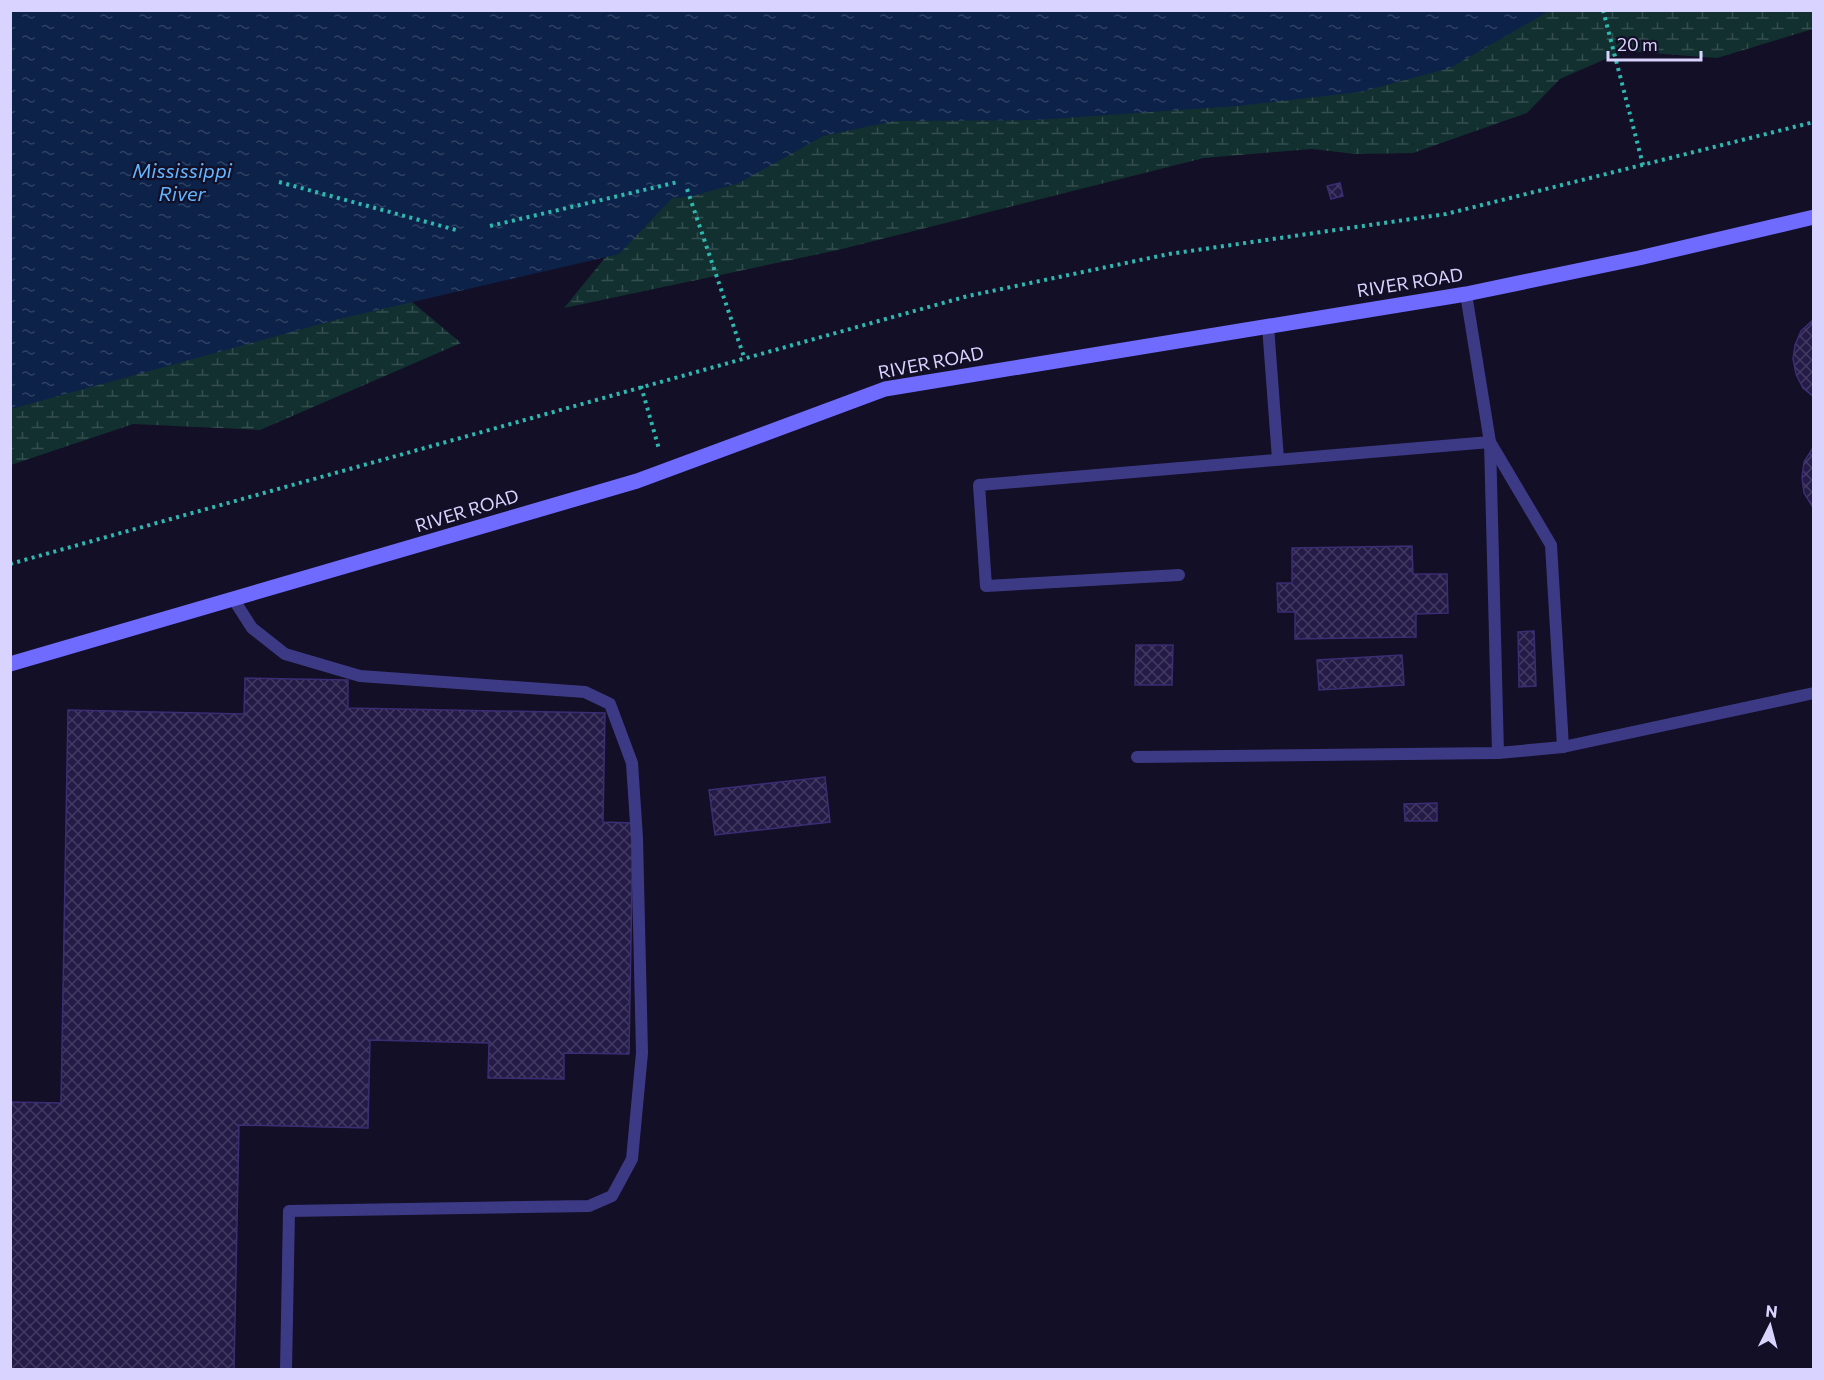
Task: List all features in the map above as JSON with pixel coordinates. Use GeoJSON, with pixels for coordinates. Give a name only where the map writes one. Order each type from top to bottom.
{"type":"FeatureCollection","features":[{"type":"Feature","properties":{"kind":"main road","name":"RIVER ROAD"},"geometry":{"type":"LineString","coordinates":[[10,664],[234,600],[666,470],[885,389],[1466,294],[1639,258],[1814,217]]}},
{"type":"Feature","properties":{"kind":"lane"},"geometry":{"type":"LineString","coordinates":[[1466,294],[1490,442],[1498,753]]}},
{"type":"Feature","properties":{"kind":"lane"},"geometry":{"type":"LineString","coordinates":[[1268,326],[1278,459]]}},
{"type":"Feature","properties":{"kind":"lane"},"geometry":{"type":"LineString","coordinates":[[1179,575],[986,586],[979,485],[1490,442]]}},
{"type":"Feature","properties":{"kind":"lane"},"geometry":{"type":"LineString","coordinates":[[1490,442],[1551,545],[1563,747]]}},
{"type":"Feature","properties":{"kind":"lane"},"geometry":{"type":"LineString","coordinates":[[234,600],[252,628],[285,654],[360,676],[585,692],[610,704],[632,763],[637,838],[642,1053],[632,1159],[612,1196],[589,1206],[289,1211],[286,1370]]}},
{"type":"Feature","properties":{"kind":"lane"},"geometry":{"type":"LineString","coordinates":[[1137,757],[1498,753],[1563,747],[1814,693]]}},
{"type":"Feature","properties":{"kind":"path"},"geometry":{"type":"LineString","coordinates":[[1603,10],[1643,165]]}},
{"type":"Feature","properties":{"kind":"path"},"geometry":{"type":"LineString","coordinates":[[10,564],[968,296],[1169,254],[1446,214],[1814,122]]}},
{"type":"Feature","properties":{"kind":"path"},"geometry":{"type":"LineString","coordinates":[[279,182],[459,231]]}},
{"type":"Feature","properties":{"kind":"path"},"geometry":{"type":"LineString","coordinates":[[490,226],[678,182]]}},
{"type":"Feature","properties":{"kind":"path"},"geometry":{"type":"LineString","coordinates":[[687,189],[744,357]]}},
{"type":"Feature","properties":{"kind":"path"},"geometry":{"type":"LineString","coordinates":[[641,386],[666,470]]}},
{"type":"Feature","properties":{"kind":"green space"},"geometry":{"type":"Polygon","coordinates":[[[1499,11],[1813,11],[1813,29],[1717,58],[1624,51],[1560,79],[1527,113],[1413,153],[1355,154],[1312,149],[1204,158],[838,250],[564,308],[626,232],[706,159],[767,137],[1499,11]]]}},
{"type":"Feature","properties":{"kind":"green space"},"geometry":{"type":"Polygon","coordinates":[[[392,285],[461,343],[260,430],[133,424],[11,465],[10,373],[392,285]]]}},
{"type":"Feature","properties":{"kind":"water","name":"Mississippi River"},"geometry":{"type":"Polygon","coordinates":[[[11,10],[1549,11],[1450,68],[1360,92],[1237,106],[1036,120],[894,121],[823,136],[739,183],[689,197],[672,198],[619,254],[335,320],[11,409],[11,10]]]}},
{"type":"Feature","properties":{"kind":"building"},"geometry":{"type":"Polygon","coordinates":[[[1340,183],[1343,196],[1331,199],[1327,186],[1340,183]]]}},
{"type":"Feature","properties":{"kind":"building"},"geometry":{"type":"Polygon","coordinates":[[[1814,319],[1814,397],[1803,388],[1796,374],[1793,359],[1795,345],[1801,331],[1814,319]]]}},
{"type":"Feature","properties":{"kind":"building"},"geometry":{"type":"Polygon","coordinates":[[[1814,446],[1814,509],[1804,493],[1802,477],[1804,462],[1814,446]]]}},
{"type":"Feature","properties":{"kind":"building"},"geometry":{"type":"Polygon","coordinates":[[[1412,546],[1413,574],[1447,574],[1448,613],[1416,614],[1416,637],[1295,639],[1295,612],[1278,612],[1277,583],[1292,583],[1292,548],[1412,546]]]}},
{"type":"Feature","properties":{"kind":"building"},"geometry":{"type":"Polygon","coordinates":[[[1534,631],[1536,686],[1519,687],[1518,632],[1534,631]]]}},
{"type":"Feature","properties":{"kind":"building"},"geometry":{"type":"Polygon","coordinates":[[[1136,645],[1173,645],[1172,685],[1135,685],[1136,645]]]}},
{"type":"Feature","properties":{"kind":"building"},"geometry":{"type":"Polygon","coordinates":[[[1402,655],[1404,685],[1319,690],[1317,660],[1402,655]]]}},
{"type":"Feature","properties":{"kind":"building"},"geometry":{"type":"Polygon","coordinates":[[[245,678],[348,680],[348,708],[605,713],[603,822],[633,823],[629,1054],[564,1053],[564,1079],[488,1078],[489,1043],[370,1040],[368,1128],[239,1125],[234,1370],[10,1370],[10,1102],[61,1103],[68,710],[244,714],[245,678]]]}},
{"type":"Feature","properties":{"kind":"building"},"geometry":{"type":"Polygon","coordinates":[[[825,777],[830,822],[715,835],[709,790],[825,777]]]}},
{"type":"Feature","properties":{"kind":"building"},"geometry":{"type":"Polygon","coordinates":[[[1437,803],[1437,821],[1405,821],[1404,804],[1437,803]]]}}]}
